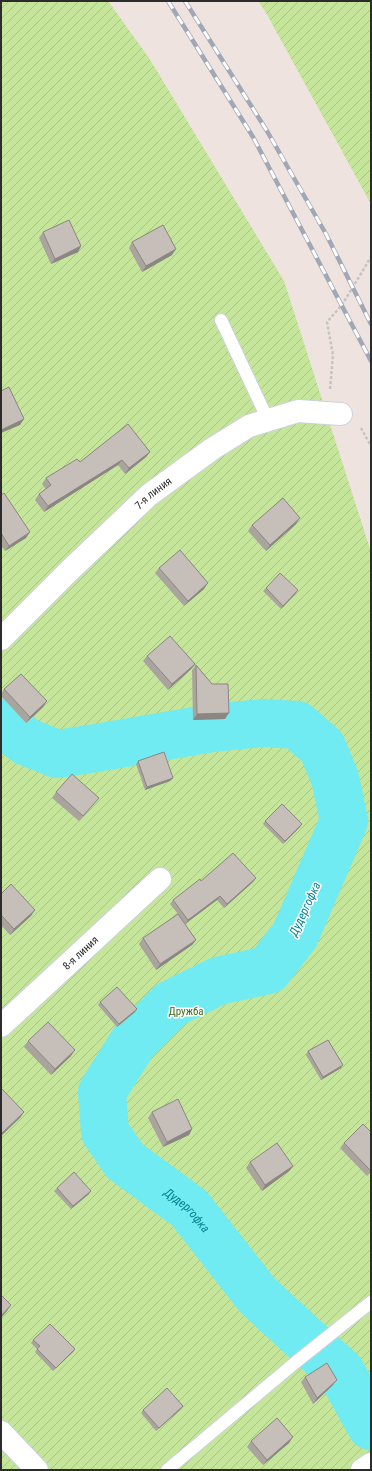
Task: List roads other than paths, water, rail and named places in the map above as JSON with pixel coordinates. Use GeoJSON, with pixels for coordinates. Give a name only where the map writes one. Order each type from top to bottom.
{"type":"FeatureCollection","features":[{"type":"Feature","properties":{"kind":"street","name":"7-я линия"},"geometry":{"type":"LineString","coordinates":[[1,639],[68,572],[149,495],[212,449],[249,426],[298,411],[335,414]]}},
{"type":"Feature","properties":{"kind":"street","name":"8-я линия"},"geometry":{"type":"LineString","coordinates":[[1,1026],[160,880]]}},
{"type":"Feature","properties":{"kind":"street"},"geometry":{"type":"LineString","coordinates":[[1,1432],[37,1470]]}},
{"type":"Feature","properties":{"kind":"street"},"geometry":{"type":"LineString","coordinates":[[362,1470],[371,1464]]}},
{"type":"Feature","properties":{"kind":"lane"},"geometry":{"type":"LineString","coordinates":[[221,320],[268,420]]}},
{"type":"Feature","properties":{"kind":"lane"},"geometry":{"type":"LineString","coordinates":[[167,1470],[296,1362],[371,1302]]}},
{"type":"Feature","properties":{"kind":"waterway","name":"Дудергофка"},"geometry":{"type":"LineString","coordinates":[[1,723],[27,742],[57,754],[212,728],[262,723],[297,725],[322,747],[335,778],[344,821],[295,935],[268,970],[218,981],[171,1004],[134,1041],[102,1092],[105,1132],[125,1161],[189,1208],[258,1296],[341,1372],[371,1426]]}},
{"type":"Feature","properties":{"kind":"railway"},"geometry":{"type":"LineString","coordinates":[[168,1],[253,137],[371,361]]}},
{"type":"Feature","properties":{"kind":"railway"},"geometry":{"type":"LineString","coordinates":[[185,1],[267,131],[326,234],[371,324]]}},
{"type":"Feature","properties":{"kind":"park label","name":"Дружба"},"geometry":{"type":"Point","coordinates":[186,1011]}}]}
